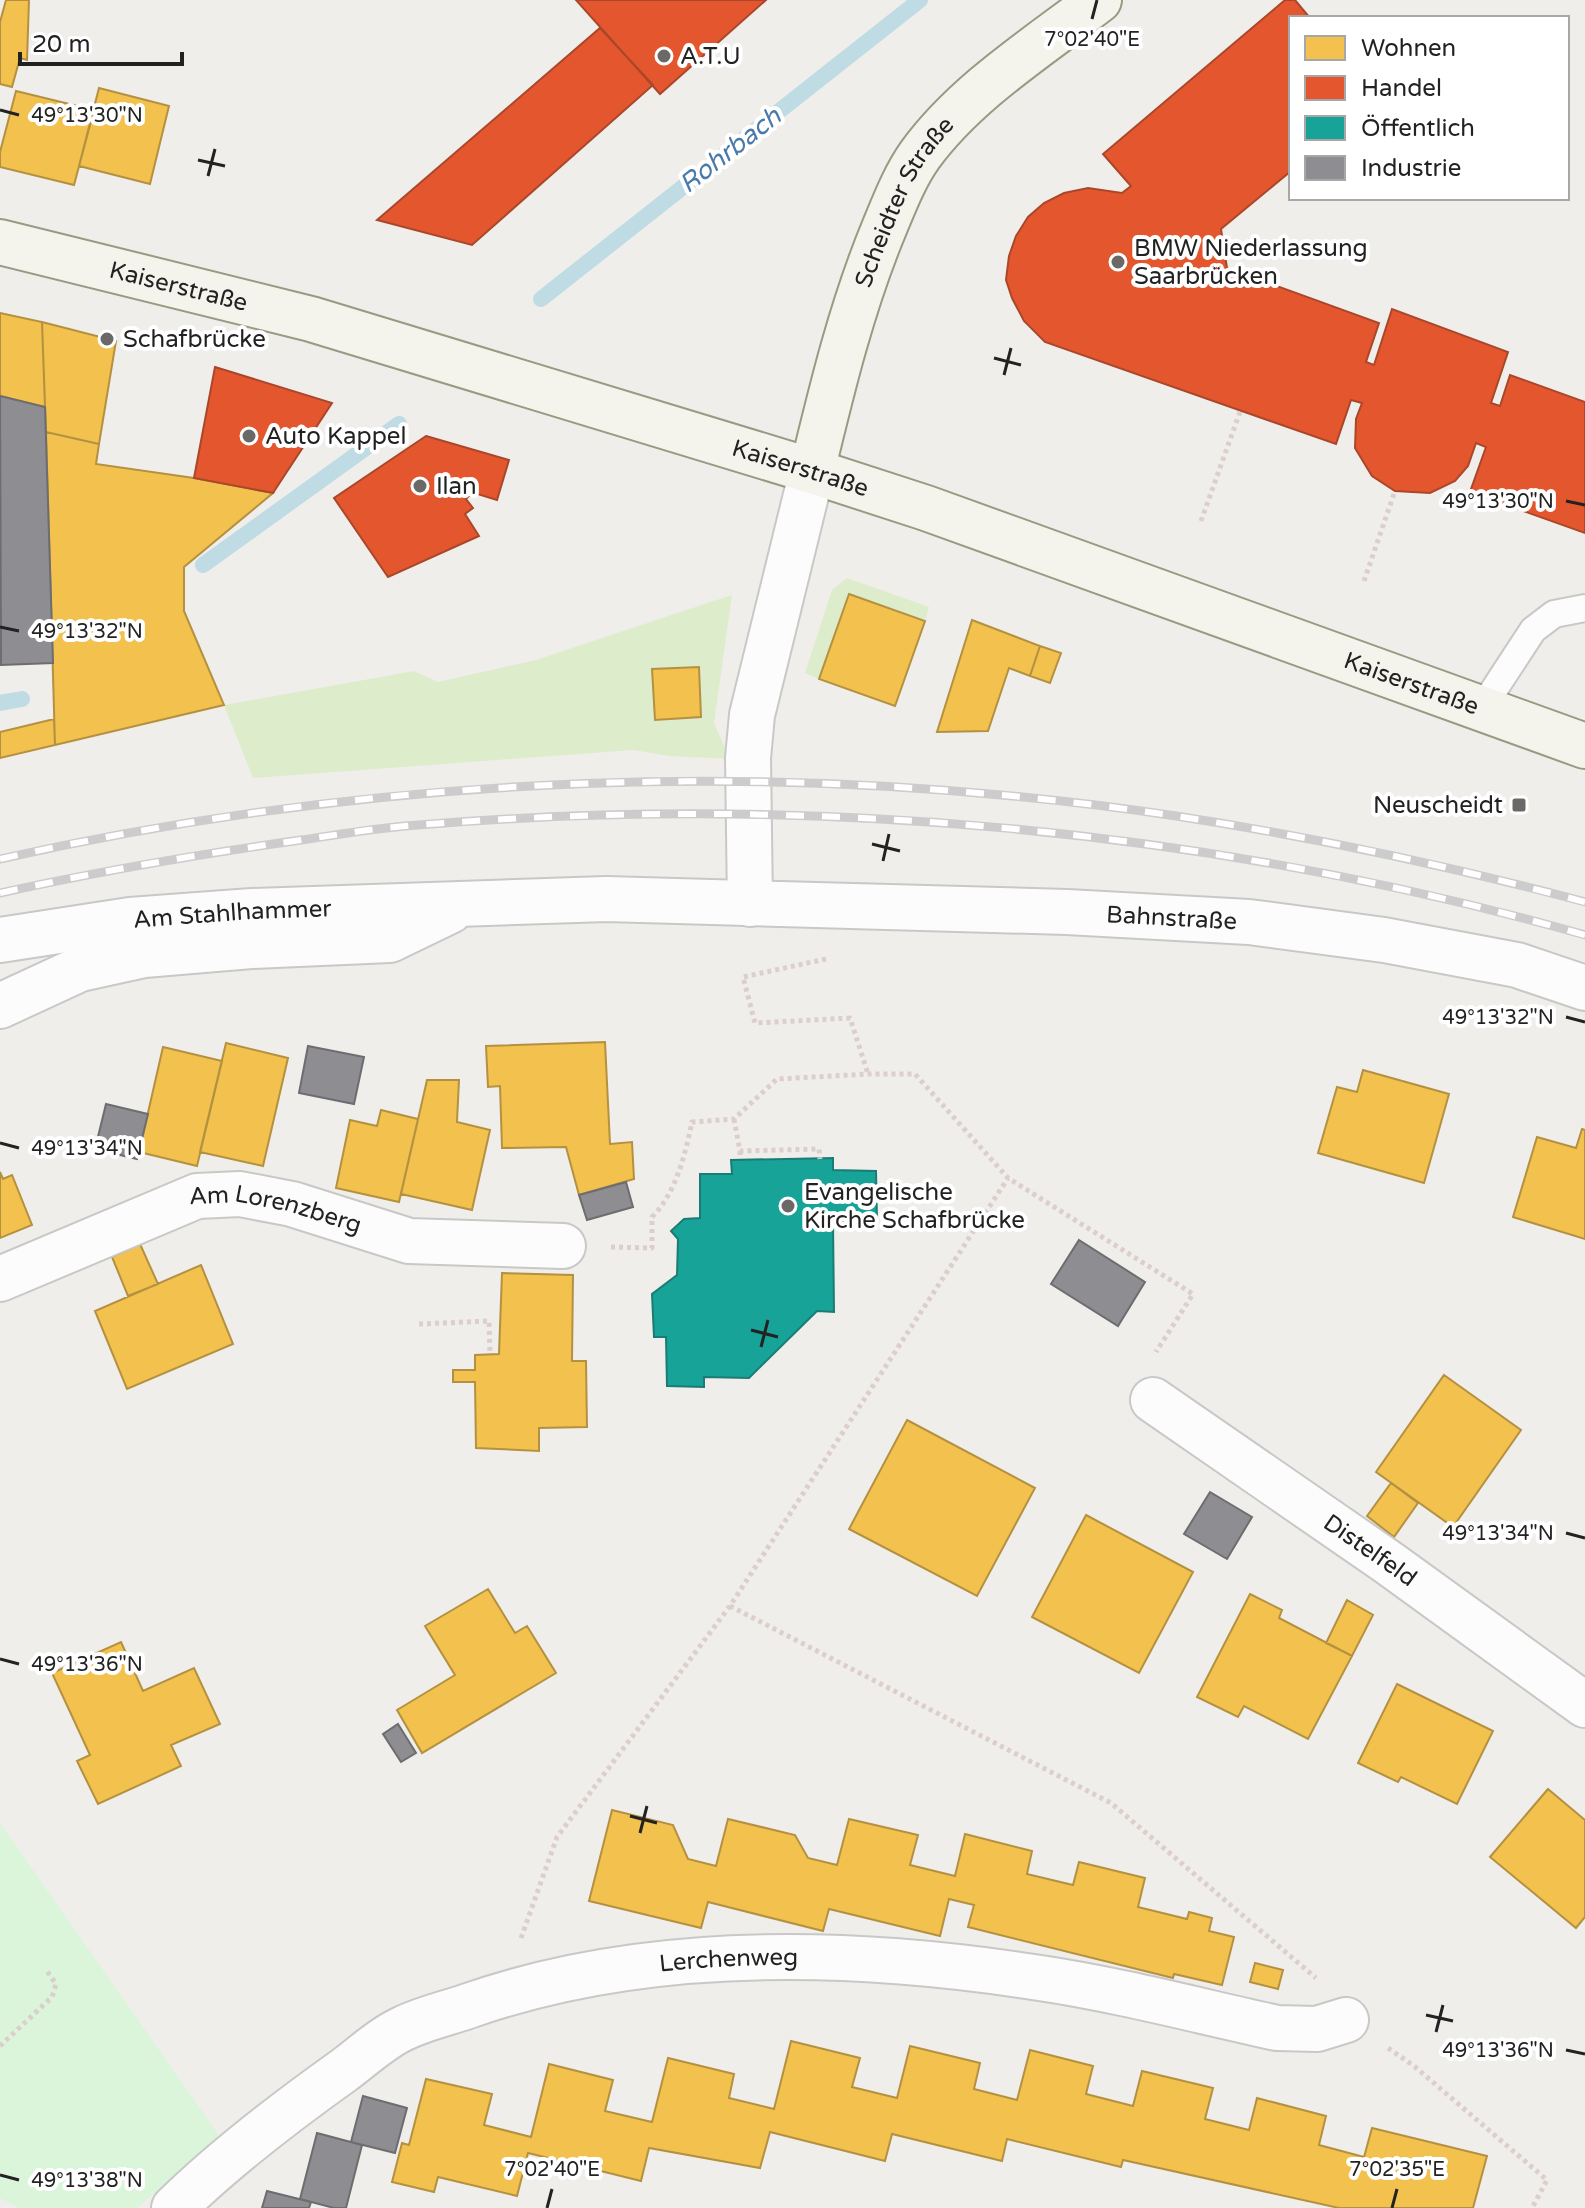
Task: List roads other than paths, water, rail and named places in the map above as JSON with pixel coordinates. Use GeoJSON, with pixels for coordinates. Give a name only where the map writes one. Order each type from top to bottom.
{"type":"FeatureCollection","features":[{"type":"Feature","properties":{"kind":"main road","name":"Scheidter Straße"},"geometry":{"type":"LineString","coordinates":[[812,471],[832,385],[872,256],[898,195],[919,156],[965,106],[1099,0]]}},
{"type":"Feature","properties":{"kind":"main road","name":"Kaiserstraße"},"geometry":{"type":"LineString","coordinates":[[0,242],[311,319],[812,471],[926,508],[1585,746]]}},
{"type":"Feature","properties":{"kind":"street"},"geometry":{"type":"LineString","coordinates":[[750,904],[748,758],[752,715],[812,471]]}},
{"type":"Feature","properties":{"kind":"street","name":"Bahnstraße"},"geometry":{"type":"LineString","coordinates":[[467,903],[606,899],[1067,912],[1249,922],[1384,940],[1517,965],[1585,988]]}},
{"type":"Feature","properties":{"kind":"street"},"geometry":{"type":"LineString","coordinates":[[0,1006],[80,969],[144,955],[251,946],[390,940],[467,903]]}},
{"type":"Feature","properties":{"kind":"street","name":"Am Stahlhammer"},"geometry":{"type":"LineString","coordinates":[[0,940],[130,920],[252,911],[467,903]]}},
{"type":"Feature","properties":{"kind":"street","name":"Am Lorenzberg"},"geometry":{"type":"LineString","coordinates":[[0,1279],[197,1196],[240,1194],[292,1204],[409,1241],[563,1246]]}},
{"type":"Feature","properties":{"kind":"street","name":"Distelfeld"},"geometry":{"type":"LineString","coordinates":[[1153,1400],[1389,1563],[1585,1705]]}},
{"type":"Feature","properties":{"kind":"street","name":"Lerchenweg"},"geometry":{"type":"LineString","coordinates":[[174,2208],[209,2174],[303,2099],[401,2029],[517,1989],[611,1969],[730,1959],[838,1959],[937,1965],[1042,1978],[1277,2028],[1317,2029],[1346,2020]]}},
{"type":"Feature","properties":{"kind":"lane"},"geometry":{"type":"LineString","coordinates":[[1482,708],[1533,630],[1554,614],[1585,608]]}},
{"type":"Feature","properties":{"kind":"waterway","name":"Rohrbach"},"geometry":{"type":"LineString","coordinates":[[541,299],[920,0]]}},
{"type":"Feature","properties":{"kind":"waterway","name":"Rohrbach"},"geometry":{"type":"LineString","coordinates":[[203,565],[399,424]]}},
{"type":"Feature","properties":{"kind":"waterway","name":"Rohrbach"},"geometry":{"type":"LineString","coordinates":[[0,703],[22,699]]}},
{"type":"Feature","properties":{"kind":"railway"},"geometry":{"type":"LineString","coordinates":[[0,859],[145,830],[291,808],[438,792],[586,784],[734,781],[882,786],[1029,798],[1176,816],[1382,853],[1585,902]]}},
{"type":"Feature","properties":{"kind":"railway"},"geometry":{"type":"LineString","coordinates":[[0,893],[188,857],[405,826],[553,817],[702,814],[851,818],[1000,828],[1148,844],[1295,868],[1441,898],[1585,935]]}},
{"type":"Feature","properties":{"kind":"place","name":"A.T.U"},"geometry":{"type":"Point","coordinates":[664,56]}},
{"type":"Feature","properties":{"kind":"place","name":"BMW Niederlassung Saarbrücken"},"geometry":{"type":"Point","coordinates":[1118,262]}},
{"type":"Feature","properties":{"kind":"place","name":"Schafbrücke"},"geometry":{"type":"Point","coordinates":[107,339]}},
{"type":"Feature","properties":{"kind":"place","name":"Auto Kappel"},"geometry":{"type":"Point","coordinates":[249,436]}},
{"type":"Feature","properties":{"kind":"place","name":"Ilan"},"geometry":{"type":"Point","coordinates":[420,486]}},
{"type":"Feature","properties":{"kind":"place","name":"Neuscheidt"},"geometry":{"type":"Point","coordinates":[1519,805]}},
{"type":"Feature","properties":{"kind":"place","name":"Evangelische Kirche Schafbrücke"},"geometry":{"type":"Point","coordinates":[788,1206]}}]}
